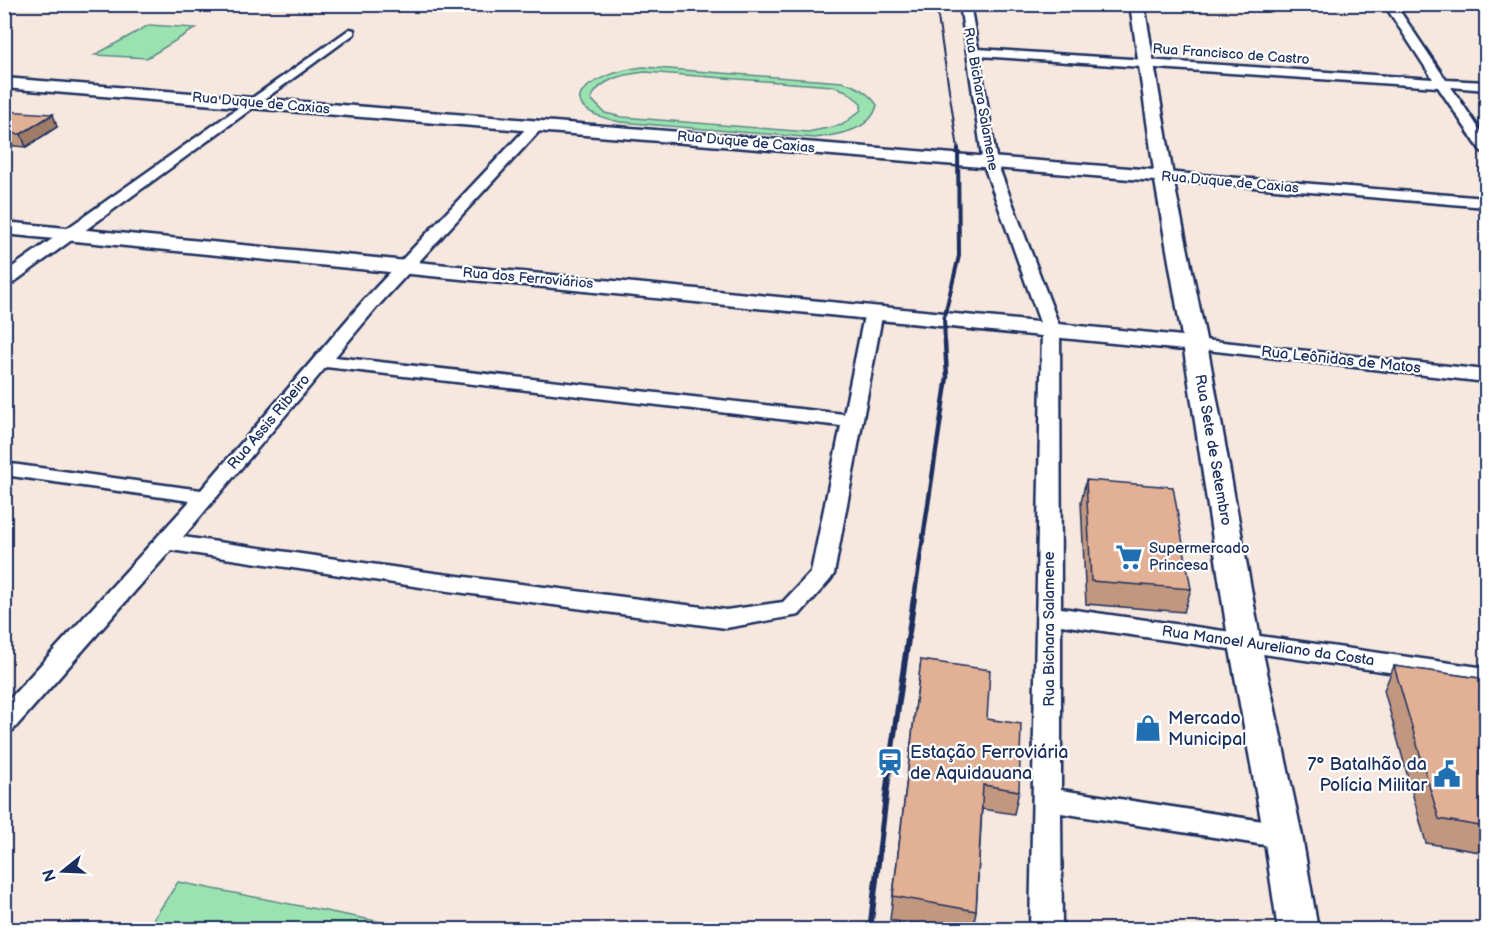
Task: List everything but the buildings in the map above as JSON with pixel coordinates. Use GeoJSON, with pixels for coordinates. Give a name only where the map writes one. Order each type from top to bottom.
{"type":"FeatureCollection","features":[{"type":"Feature","properties":{"kind":"main road","name":"Rua Sete de Setembro"},"geometry":{"type":"LineString","coordinates":[[1137,4],[1164,176],[1195,344],[1245,644],[1283,836],[1298,930]]}},
{"type":"Feature","properties":{"kind":"main road","name":"Rua Duque de Caxias"},"geometry":{"type":"LineString","coordinates":[[4,82],[1164,176]]}},
{"type":"Feature","properties":{"kind":"main road","name":"Rua dos Ferroviários"},"geometry":{"type":"LineString","coordinates":[[4,228],[1051,328]]}},
{"type":"Feature","properties":{"kind":"main road"},"geometry":{"type":"LineString","coordinates":[[1051,328],[1195,344]]}},
{"type":"Feature","properties":{"kind":"street","name":"Rua Bichara Salamene"},"geometry":{"type":"LineString","coordinates":[[965,4],[990,163],[1051,328],[1047,930]]}},
{"type":"Feature","properties":{"kind":"street"},"geometry":{"type":"LineString","coordinates":[[1389,4],[1486,148]]}},
{"type":"Feature","properties":{"kind":"street"},"geometry":{"type":"LineString","coordinates":[[4,280],[350,32]]}},
{"type":"Feature","properties":{"kind":"street","name":"Rua Francisco de Castro"},"geometry":{"type":"LineString","coordinates":[[973,52],[1486,86]]}},
{"type":"Feature","properties":{"kind":"street","name":"Rua Assis Ribeiro"},"geometry":{"type":"LineString","coordinates":[[4,723],[167,542],[406,266],[537,125]]}},
{"type":"Feature","properties":{"kind":"street","name":"Rua Duque de Caxias"},"geometry":{"type":"LineString","coordinates":[[1164,176],[1486,202]]}},
{"type":"Feature","properties":{"kind":"street"},"geometry":{"type":"LineString","coordinates":[[167,542],[434,581],[726,619],[790,609],[822,574],[874,311]]}},
{"type":"Feature","properties":{"kind":"street","name":"Rua Leônidas de Matos"},"geometry":{"type":"LineString","coordinates":[[1195,344],[1486,376]]}},
{"type":"Feature","properties":{"kind":"street"},"geometry":{"type":"LineString","coordinates":[[322,361],[853,421]]}},
{"type":"Feature","properties":{"kind":"street"},"geometry":{"type":"LineString","coordinates":[[4,469],[206,497]]}},
{"type":"Feature","properties":{"kind":"street","name":"Rua Manoel Aureliano da Costa"},"geometry":{"type":"LineString","coordinates":[[1049,615],[1486,677]]}},
{"type":"Feature","properties":{"kind":"street"},"geometry":{"type":"LineString","coordinates":[[1047,800],[1283,836]]}},
{"type":"Feature","properties":{"kind":"green space"},"geometry":{"type":"Polygon","coordinates":[[[149,25],[196,28],[147,58],[95,55],[149,25]]]}},
{"type":"Feature","properties":{"kind":"green space"},"geometry":{"type":"Polygon","coordinates":[[[643,67],[842,82],[862,90],[877,105],[874,114],[861,126],[843,133],[815,138],[620,122],[596,115],[583,107],[580,98],[584,90],[609,75],[643,67]],[[645,72],[621,76],[606,82],[591,99],[605,113],[622,117],[808,132],[842,125],[861,110],[861,103],[846,91],[833,86],[645,72]]]}},
{"type":"Feature","properties":{"kind":"green space"},"geometry":{"type":"Polygon","coordinates":[[[178,882],[417,929],[147,929],[178,882]]]}},
{"type":"Feature","properties":{"kind":"railway"},"geometry":{"type":"LineString","coordinates":[[936,4],[958,149]]}},
{"type":"Feature","properties":{"kind":"railway"},"geometry":{"type":"LineString","coordinates":[[945,344],[944,318],[959,256],[958,148]]}},
{"type":"Feature","properties":{"kind":"railway"},"geometry":{"type":"LineString","coordinates":[[914,599],[947,377],[945,342]]}},
{"type":"Feature","properties":{"kind":"railway"},"geometry":{"type":"LineString","coordinates":[[870,930],[890,762],[914,598]]}},
{"type":"Feature","properties":{"kind":"place","name":"Supermercado Princesa"},"geometry":{"type":"Point","coordinates":[1129,557]}},
{"type":"Feature","properties":{"kind":"place","name":"Mercado Municipal"},"geometry":{"type":"Point","coordinates":[1148,728]}},
{"type":"Feature","properties":{"kind":"place","name":"Estação Ferroviária de Aquidauana"},"geometry":{"type":"Point","coordinates":[890,762]}},
{"type":"Feature","properties":{"kind":"place","name":"7° Batalhão da Polícia Militar"},"geometry":{"type":"Point","coordinates":[1447,774]}}]}
